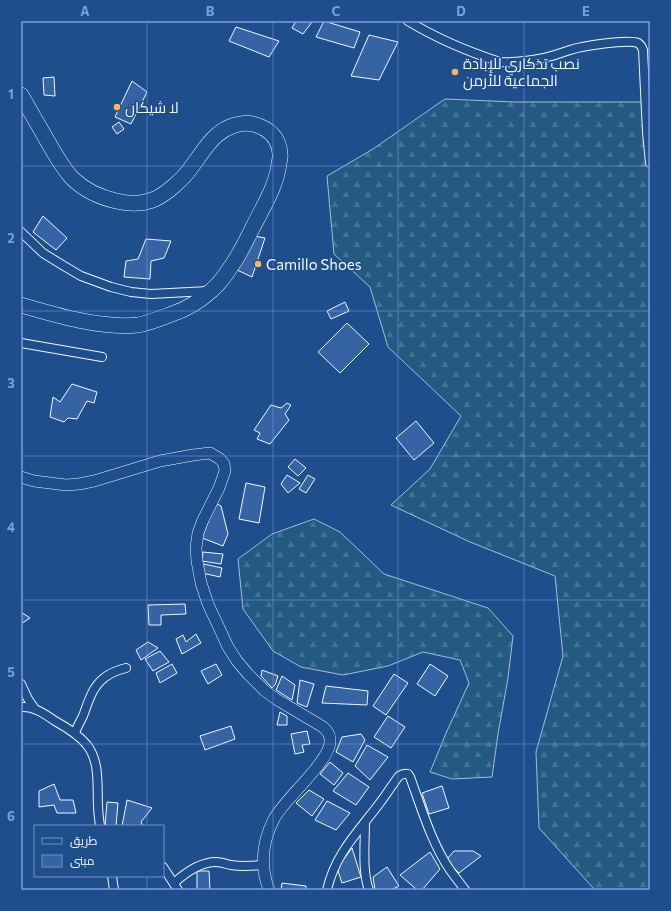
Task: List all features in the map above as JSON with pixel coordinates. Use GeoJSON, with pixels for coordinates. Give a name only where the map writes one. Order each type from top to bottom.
{"type":"FeatureCollection","features":[{"type":"Feature","properties":{"kind":"highway"},"geometry":{"type":"LineString","coordinates":[[21,95],[58,158],[72,178],[85,189],[105,199],[121,203],[138,203],[155,199],[165,193],[189,171],[216,136],[236,124],[250,123],[262,127],[270,132],[277,141],[280,154],[272,191],[232,266],[211,291],[192,305],[179,312],[138,325],[108,324],[84,321],[21,305]]}},
{"type":"Feature","properties":{"kind":"main road"},"geometry":{"type":"LineString","coordinates":[[21,477],[34,481],[66,485],[80,484],[160,461],[210,453],[220,459],[224,464],[226,470],[202,520],[196,548],[201,583],[208,604],[228,647],[248,674],[264,690],[276,699],[323,727],[329,733],[331,741],[328,751],[322,760],[284,804],[274,818],[264,848],[263,865],[269,890]]}},
{"type":"Feature","properties":{"kind":"street"},"geometry":{"type":"LineString","coordinates":[[408,21],[444,40],[500,62],[520,62],[557,55],[571,50],[615,42],[646,45],[643,50],[650,163]]}},
{"type":"Feature","properties":{"kind":"street"},"geometry":{"type":"LineString","coordinates":[[21,232],[43,253],[64,266],[81,276],[111,287],[131,292],[151,294],[211,291]]}},
{"type":"Feature","properties":{"kind":"street"},"geometry":{"type":"LineString","coordinates":[[21,342],[102,357]]}},
{"type":"Feature","properties":{"kind":"street"},"geometry":{"type":"LineString","coordinates":[[74,733],[98,684],[103,678],[118,670],[126,668]]}},
{"type":"Feature","properties":{"kind":"street"},"geometry":{"type":"LineString","coordinates":[[21,684],[26,695],[36,709],[74,733],[87,745],[94,757],[98,772],[98,807],[100,825]]}},
{"type":"Feature","properties":{"kind":"street"},"geometry":{"type":"LineString","coordinates":[[21,707],[36,709]]}},
{"type":"Feature","properties":{"kind":"street"},"geometry":{"type":"LineString","coordinates":[[326,890],[334,868],[348,843],[399,776],[405,773],[408,774],[432,834],[450,870],[465,890]]}},
{"type":"Feature","properties":{"kind":"street"},"geometry":{"type":"LineString","coordinates":[[365,822],[365,871],[369,890]]}},
{"type":"Feature","properties":{"kind":"street"},"geometry":{"type":"LineString","coordinates":[[164,868],[176,886],[181,876],[198,866],[208,863],[220,862],[230,865],[246,866],[263,865]]}},
{"type":"Feature","properties":{"kind":"street"},"geometry":{"type":"LineString","coordinates":[[112,877],[114,890]]}},
{"type":"Feature","properties":{"kind":"green space"},"geometry":{"type":"Polygon","coordinates":[[[445,99],[514,102],[650,102],[650,890],[595,890],[539,828],[536,752],[563,656],[555,576],[470,542],[391,505],[430,469],[461,416],[388,347],[370,287],[334,254],[327,176],[373,149],[445,99]]]}},
{"type":"Feature","properties":{"kind":"green space"},"geometry":{"type":"Polygon","coordinates":[[[314,519],[340,532],[384,574],[488,608],[513,636],[508,678],[492,777],[452,779],[430,772],[469,683],[460,660],[423,652],[388,666],[343,675],[301,667],[273,651],[243,609],[238,559],[272,534],[314,519]]]}},
{"type":"Feature","properties":{"kind":"building"},"geometry":{"type":"Polygon","coordinates":[[[296,21],[312,22],[303,34],[292,28],[296,21]]]}},
{"type":"Feature","properties":{"kind":"building"},"geometry":{"type":"Polygon","coordinates":[[[324,21],[360,32],[354,48],[316,37],[324,21]]]}},
{"type":"Feature","properties":{"kind":"building"},"geometry":{"type":"Polygon","coordinates":[[[236,27],[279,41],[269,57],[229,41],[236,27]]]}},
{"type":"Feature","properties":{"kind":"building"},"geometry":{"type":"Polygon","coordinates":[[[369,35],[398,42],[379,80],[351,76],[369,35]]]}},
{"type":"Feature","properties":{"kind":"building"},"geometry":{"type":"Polygon","coordinates":[[[54,77],[55,96],[44,95],[43,78],[54,77]]]}},
{"type":"Feature","properties":{"kind":"building"},"geometry":{"type":"Polygon","coordinates":[[[132,81],[147,92],[131,124],[115,117],[132,81]]]}},
{"type":"Feature","properties":{"kind":"building"},"geometry":{"type":"Polygon","coordinates":[[[119,122],[124,129],[117,134],[112,127],[119,122]]]}},
{"type":"Feature","properties":{"kind":"building"},"geometry":{"type":"Polygon","coordinates":[[[43,216],[67,238],[56,250],[33,232],[43,216]]]}},
{"type":"Feature","properties":{"kind":"building"},"geometry":{"type":"Polygon","coordinates":[[[254,236],[265,238],[252,277],[235,269],[254,236]]]}},
{"type":"Feature","properties":{"kind":"building"},"geometry":{"type":"Polygon","coordinates":[[[146,239],[171,241],[164,258],[151,261],[150,279],[124,277],[126,261],[138,259],[146,239]]]}},
{"type":"Feature","properties":{"kind":"building"},"geometry":{"type":"Polygon","coordinates":[[[345,302],[349,311],[331,319],[327,311],[345,302]]]}},
{"type":"Feature","properties":{"kind":"building"},"geometry":{"type":"Polygon","coordinates":[[[347,323],[369,344],[340,373],[318,352],[347,323]]]}},
{"type":"Feature","properties":{"kind":"building"},"geometry":{"type":"Polygon","coordinates":[[[72,384],[97,392],[94,403],[87,401],[77,419],[68,418],[64,422],[50,417],[53,397],[60,402],[72,384]]]}},
{"type":"Feature","properties":{"kind":"building"},"geometry":{"type":"Polygon","coordinates":[[[287,403],[291,405],[285,414],[289,420],[270,444],[257,439],[260,433],[254,430],[271,405],[281,408],[287,403]]]}},
{"type":"Feature","properties":{"kind":"building"},"geometry":{"type":"Polygon","coordinates":[[[416,421],[434,443],[414,460],[396,438],[416,421]]]}},
{"type":"Feature","properties":{"kind":"building"},"geometry":{"type":"Polygon","coordinates":[[[295,459],[306,468],[298,476],[288,467],[295,459]]]}},
{"type":"Feature","properties":{"kind":"building"},"geometry":{"type":"Polygon","coordinates":[[[287,475],[300,483],[288,493],[281,484],[287,475]]]}},
{"type":"Feature","properties":{"kind":"building"},"geometry":{"type":"Polygon","coordinates":[[[308,475],[315,479],[306,493],[299,489],[308,475]]]}},
{"type":"Feature","properties":{"kind":"building"},"geometry":{"type":"Polygon","coordinates":[[[246,483],[265,487],[259,523],[239,519],[246,483]]]}},
{"type":"Feature","properties":{"kind":"building"},"geometry":{"type":"Polygon","coordinates":[[[215,503],[221,506],[228,534],[223,546],[202,538],[215,503]]]}},
{"type":"Feature","properties":{"kind":"building"},"geometry":{"type":"Polygon","coordinates":[[[203,552],[223,554],[221,564],[202,561],[203,552]]]}},
{"type":"Feature","properties":{"kind":"building"},"geometry":{"type":"Polygon","coordinates":[[[204,564],[222,568],[220,577],[202,573],[204,564]]]}},
{"type":"Feature","properties":{"kind":"building"},"geometry":{"type":"Polygon","coordinates":[[[185,604],[186,614],[161,615],[161,625],[149,625],[148,605],[185,604]]]}},
{"type":"Feature","properties":{"kind":"building"},"geometry":{"type":"Polygon","coordinates":[[[21,612],[30,618],[21,624],[21,612]]]}},
{"type":"Feature","properties":{"kind":"building"},"geometry":{"type":"Polygon","coordinates":[[[196,634],[201,643],[182,654],[176,639],[183,635],[186,642],[196,634]]]}},
{"type":"Feature","properties":{"kind":"building"},"geometry":{"type":"Polygon","coordinates":[[[148,642],[158,648],[141,660],[136,650],[148,642]]]}},
{"type":"Feature","properties":{"kind":"building"},"geometry":{"type":"Polygon","coordinates":[[[160,651],[169,662],[153,671],[145,659],[160,651]]]}},
{"type":"Feature","properties":{"kind":"building"},"geometry":{"type":"Polygon","coordinates":[[[172,664],[177,673],[160,683],[156,673],[172,664]]]}},
{"type":"Feature","properties":{"kind":"building"},"geometry":{"type":"Polygon","coordinates":[[[216,664],[222,675],[208,684],[201,671],[216,664]]]}},
{"type":"Feature","properties":{"kind":"building"},"geometry":{"type":"Polygon","coordinates":[[[430,664],[448,676],[435,696],[417,684],[430,664]]]}},
{"type":"Feature","properties":{"kind":"building"},"geometry":{"type":"Polygon","coordinates":[[[262,670],[278,676],[275,685],[272,688],[261,676],[262,670]]]}},
{"type":"Feature","properties":{"kind":"building"},"geometry":{"type":"Polygon","coordinates":[[[394,674],[408,683],[386,715],[373,706],[394,674]]]}},
{"type":"Feature","properties":{"kind":"building"},"geometry":{"type":"Polygon","coordinates":[[[282,676],[295,685],[292,700],[276,690],[282,676]]]}},
{"type":"Feature","properties":{"kind":"building"},"geometry":{"type":"Polygon","coordinates":[[[300,680],[314,684],[307,707],[297,703],[300,680]]]}},
{"type":"Feature","properties":{"kind":"building"},"geometry":{"type":"Polygon","coordinates":[[[326,686],[368,691],[367,705],[322,703],[326,686]]]}},
{"type":"Feature","properties":{"kind":"building"},"geometry":{"type":"Polygon","coordinates":[[[280,712],[287,716],[287,725],[277,725],[280,712]]]}},
{"type":"Feature","properties":{"kind":"building"},"geometry":{"type":"Polygon","coordinates":[[[388,716],[405,727],[391,748],[374,737],[388,716]]]}},
{"type":"Feature","properties":{"kind":"building"},"geometry":{"type":"Polygon","coordinates":[[[231,726],[235,739],[205,750],[200,736],[231,726]]]}},
{"type":"Feature","properties":{"kind":"building"},"geometry":{"type":"Polygon","coordinates":[[[307,731],[310,744],[302,745],[304,752],[295,754],[291,734],[307,731]]]}},
{"type":"Feature","properties":{"kind":"building"},"geometry":{"type":"Polygon","coordinates":[[[361,734],[365,740],[353,762],[336,752],[342,737],[361,734]]]}},
{"type":"Feature","properties":{"kind":"building"},"geometry":{"type":"Polygon","coordinates":[[[367,745],[388,757],[370,780],[355,766],[367,745]]]}},
{"type":"Feature","properties":{"kind":"building"},"geometry":{"type":"Polygon","coordinates":[[[330,762],[343,773],[334,785],[320,774],[330,762]]]}},
{"type":"Feature","properties":{"kind":"building"},"geometry":{"type":"Polygon","coordinates":[[[348,773],[369,787],[356,805],[333,791],[348,773]]]}},
{"type":"Feature","properties":{"kind":"building"},"geometry":{"type":"Polygon","coordinates":[[[54,784],[60,800],[73,800],[76,813],[57,813],[54,805],[39,807],[39,791],[54,784]]]}},
{"type":"Feature","properties":{"kind":"building"},"geometry":{"type":"Polygon","coordinates":[[[442,786],[449,808],[429,814],[422,793],[442,786]]]}},
{"type":"Feature","properties":{"kind":"building"},"geometry":{"type":"Polygon","coordinates":[[[309,790],[324,799],[312,816],[296,803],[309,790]]]}},
{"type":"Feature","properties":{"kind":"building"},"geometry":{"type":"Polygon","coordinates":[[[127,800],[152,808],[141,822],[142,825],[122,825],[127,800]]]}},
{"type":"Feature","properties":{"kind":"building"},"geometry":{"type":"Polygon","coordinates":[[[327,801],[350,813],[336,830],[315,820],[327,801]]]}},
{"type":"Feature","properties":{"kind":"building"},"geometry":{"type":"Polygon","coordinates":[[[107,802],[118,803],[116,825],[105,825],[107,802]]]}},
{"type":"Feature","properties":{"kind":"building"},"geometry":{"type":"Polygon","coordinates":[[[352,848],[361,877],[342,883],[337,868],[352,848]]]}},
{"type":"Feature","properties":{"kind":"building"},"geometry":{"type":"Polygon","coordinates":[[[454,851],[473,851],[481,856],[459,873],[447,859],[454,851]]]}},
{"type":"Feature","properties":{"kind":"building"},"geometry":{"type":"Polygon","coordinates":[[[430,852],[440,869],[422,890],[417,890],[400,875],[430,852]]]}},
{"type":"Feature","properties":{"kind":"building"},"geometry":{"type":"Polygon","coordinates":[[[387,867],[399,886],[391,890],[375,890],[373,877],[387,867]]]}},
{"type":"Feature","properties":{"kind":"building"},"geometry":{"type":"Polygon","coordinates":[[[197,871],[209,871],[210,890],[197,890],[197,871]]]}},
{"type":"Feature","properties":{"kind":"building"},"geometry":{"type":"Polygon","coordinates":[[[282,883],[306,886],[306,890],[281,890],[282,883]]]}},
{"type":"Feature","properties":{"kind":"place","name":"نصب تذكاري للإبادة الجماعية للأرمن"},"geometry":{"type":"Point","coordinates":[455,72]}},
{"type":"Feature","properties":{"kind":"place","name":"لا شيكان"},"geometry":{"type":"Point","coordinates":[117,107]}},
{"type":"Feature","properties":{"kind":"place","name":"Camillo Shoes"},"geometry":{"type":"Point","coordinates":[258,264]}}]}
